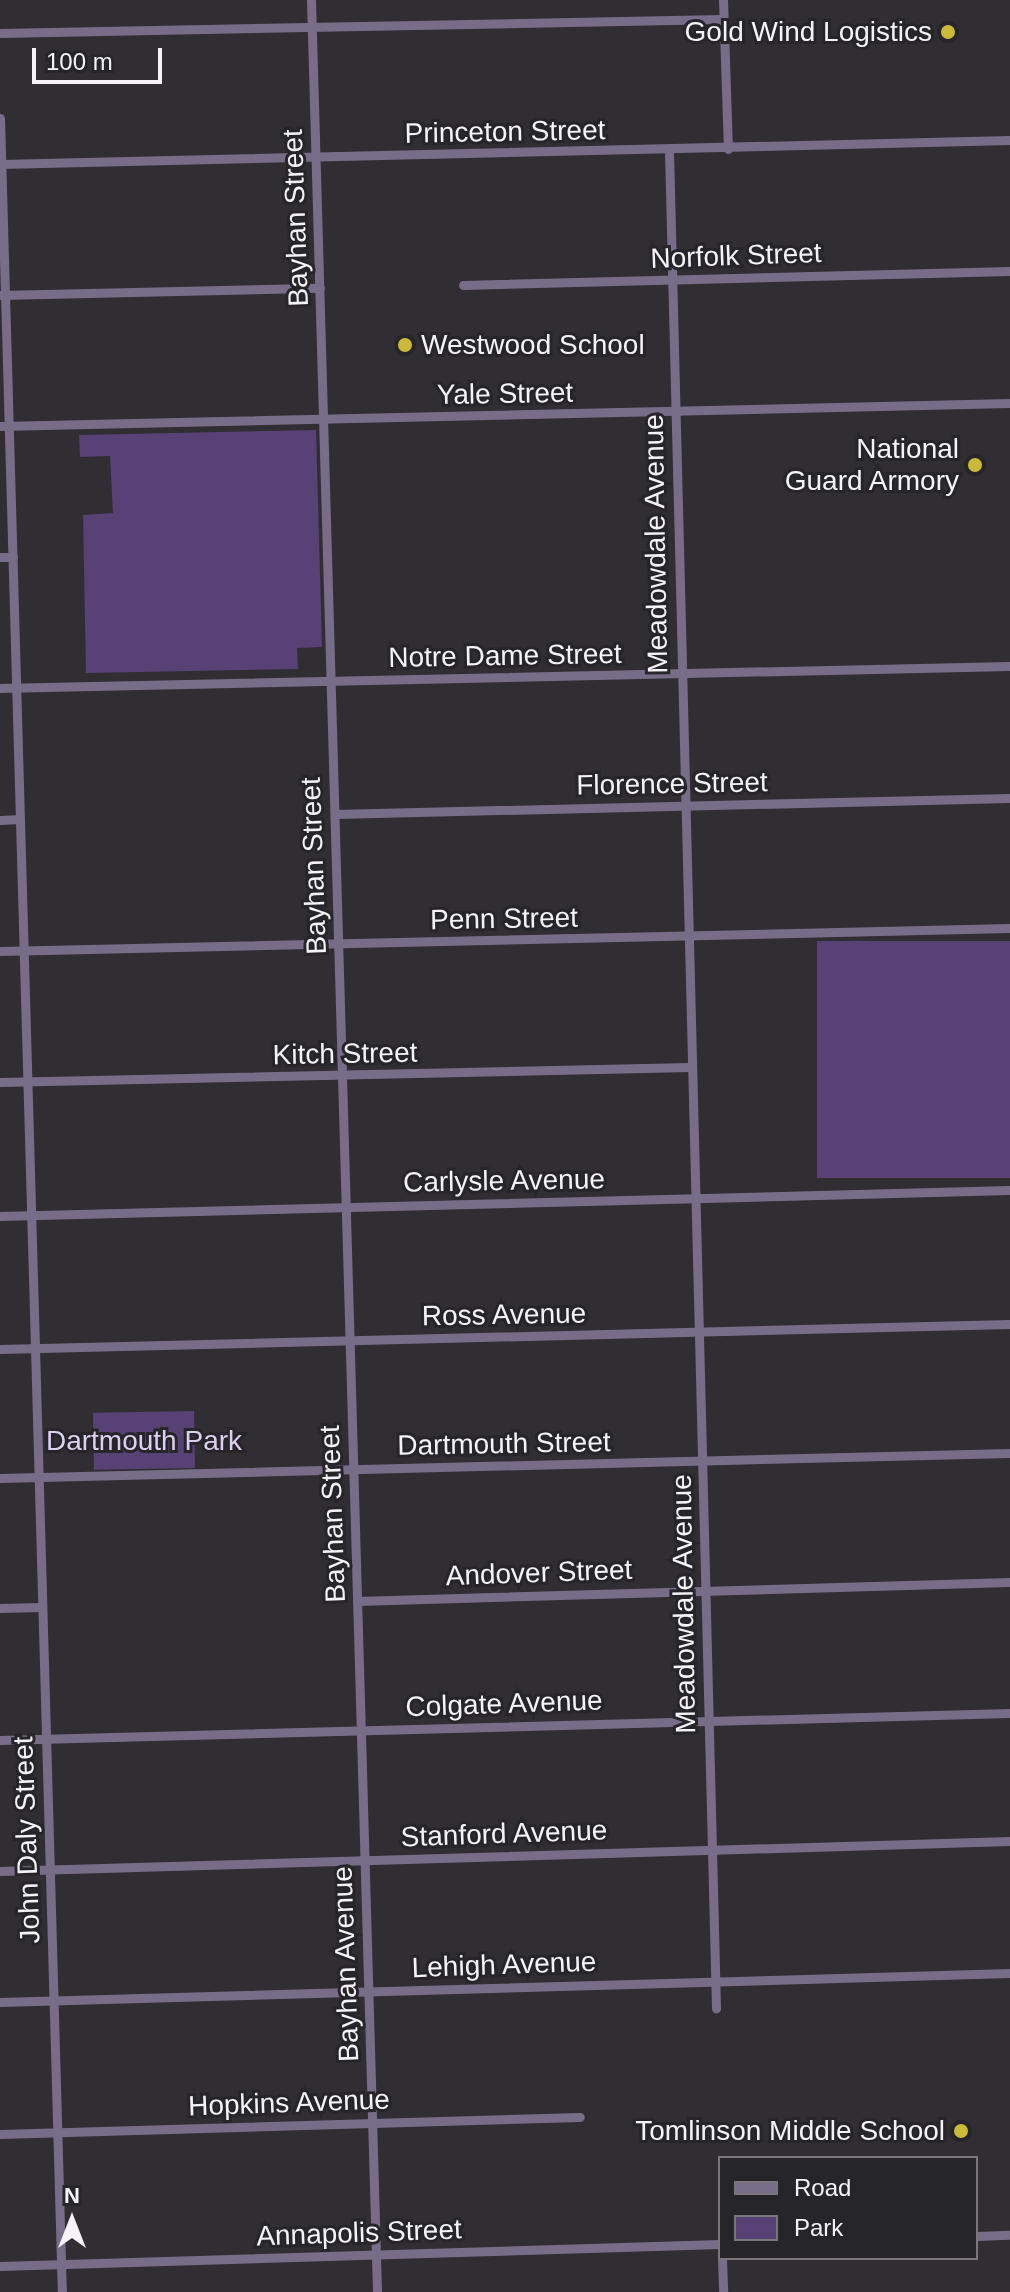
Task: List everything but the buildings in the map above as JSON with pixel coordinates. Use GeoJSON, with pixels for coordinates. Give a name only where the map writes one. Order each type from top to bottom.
{"type":"FeatureCollection","features":[{"type":"Feature","properties":{"kind":"street","name":"Bayhan Street"},"geometry":{"type":"LineString","coordinates":[[311,0],[361,1730]]}},
{"type":"Feature","properties":{"kind":"street"},"geometry":{"type":"LineString","coordinates":[[723,0],[728,149]]}},
{"type":"Feature","properties":{"kind":"street"},"geometry":{"type":"LineString","coordinates":[[0,33],[723,19]]}},
{"type":"Feature","properties":{"kind":"street","name":"John Daly Street"},"geometry":{"type":"LineString","coordinates":[[0,118],[4,426],[13,557],[62,2292]]}},
{"type":"Feature","properties":{"kind":"street","name":"Princeton Street"},"geometry":{"type":"LineString","coordinates":[[1,164],[669,151],[1010,140]]}},
{"type":"Feature","properties":{"kind":"street","name":"Meadowdale Avenue"},"geometry":{"type":"LineString","coordinates":[[669,151],[716,2008]]}},
{"type":"Feature","properties":{"kind":"street","name":"Norfolk Street"},"geometry":{"type":"LineString","coordinates":[[463,285],[1010,271]]}},
{"type":"Feature","properties":{"kind":"street"},"geometry":{"type":"LineString","coordinates":[[2,295],[320,288]]}},
{"type":"Feature","properties":{"kind":"street","name":"Yale Street"},"geometry":{"type":"LineString","coordinates":[[4,426],[1010,403]]}},
{"type":"Feature","properties":{"kind":"street"},"geometry":{"type":"LineString","coordinates":[[0,557],[13,557]]}},
{"type":"Feature","properties":{"kind":"street","name":"Notre Dame Street"},"geometry":{"type":"LineString","coordinates":[[0,688],[1010,666]]}},
{"type":"Feature","properties":{"kind":"street","name":"Florence Street"},"geometry":{"type":"LineString","coordinates":[[335,814],[1010,798]]}},
{"type":"Feature","properties":{"kind":"street"},"geometry":{"type":"LineString","coordinates":[[0,820],[20,819]]}},
{"type":"Feature","properties":{"kind":"street","name":"Penn Street"},"geometry":{"type":"LineString","coordinates":[[0,951],[1010,928]]}},
{"type":"Feature","properties":{"kind":"street","name":"Kitch Street"},"geometry":{"type":"LineString","coordinates":[[0,1082],[690,1067]]}},
{"type":"Feature","properties":{"kind":"street","name":"Carlysle Avenue"},"geometry":{"type":"LineString","coordinates":[[0,1216],[1010,1190]]}},
{"type":"Feature","properties":{"kind":"street","name":"Ross Avenue"},"geometry":{"type":"LineString","coordinates":[[0,1349],[1010,1324]]}},
{"type":"Feature","properties":{"kind":"street","name":"Dartmouth Street"},"geometry":{"type":"LineString","coordinates":[[0,1478],[1010,1453]]}},
{"type":"Feature","properties":{"kind":"street","name":"Andover Street"},"geometry":{"type":"LineString","coordinates":[[357,1601],[1010,1582]]}},
{"type":"Feature","properties":{"kind":"street"},"geometry":{"type":"LineString","coordinates":[[0,1608],[42,1607]]}},
{"type":"Feature","properties":{"kind":"street","name":"Colgate Avenue"},"geometry":{"type":"LineString","coordinates":[[0,1740],[1010,1713]]}},
{"type":"Feature","properties":{"kind":"street","name":"Bayhan Avenue"},"geometry":{"type":"LineString","coordinates":[[361,1730],[377,2292]]}},
{"type":"Feature","properties":{"kind":"street","name":"Stanford Avenue"},"geometry":{"type":"LineString","coordinates":[[0,1871],[1010,1841]]}},
{"type":"Feature","properties":{"kind":"street","name":"Lehigh Avenue"},"geometry":{"type":"LineString","coordinates":[[0,2002],[1010,1973]]}},
{"type":"Feature","properties":{"kind":"street","name":"Hopkins Avenue"},"geometry":{"type":"LineString","coordinates":[[0,2134],[580,2117]]}},
{"type":"Feature","properties":{"kind":"street"},"geometry":{"type":"LineString","coordinates":[[978,2236],[1010,2235]]}},
{"type":"Feature","properties":{"kind":"street","name":"Annapolis Street"},"geometry":{"type":"LineString","coordinates":[[0,2266],[718,2244]]}},
{"type":"Feature","properties":{"kind":"street"},"geometry":{"type":"LineString","coordinates":[[722,2260],[723,2292]]}},
{"type":"Feature","properties":{"kind":"green space"},"geometry":{"type":"Polygon","coordinates":[[[316,430],[322,647],[297,648],[298,669],[86,673],[83,515],[113,513],[110,456],[80,457],[79,435],[316,430]]]}},
{"type":"Feature","properties":{"kind":"green space"},"geometry":{"type":"Polygon","coordinates":[[[817,941],[1010,941],[1010,1178],[817,1178],[817,941]]]}},
{"type":"Feature","properties":{"kind":"green space","name":"Dartmouth Park"},"geometry":{"type":"Polygon","coordinates":[[[194,1411],[195,1468],[94,1470],[93,1413],[194,1411]]]}},
{"type":"Feature","properties":{"kind":"place","name":"Gold Wind Logistics"},"geometry":{"type":"Point","coordinates":[948,32]}},
{"type":"Feature","properties":{"kind":"place","name":"Westwood School"},"geometry":{"type":"Point","coordinates":[405,345]}},
{"type":"Feature","properties":{"kind":"place","name":"National Guard Armory"},"geometry":{"type":"Point","coordinates":[975,465]}},
{"type":"Feature","properties":{"kind":"place","name":"Tomlinson Middle School"},"geometry":{"type":"Point","coordinates":[961,2131]}}]}
